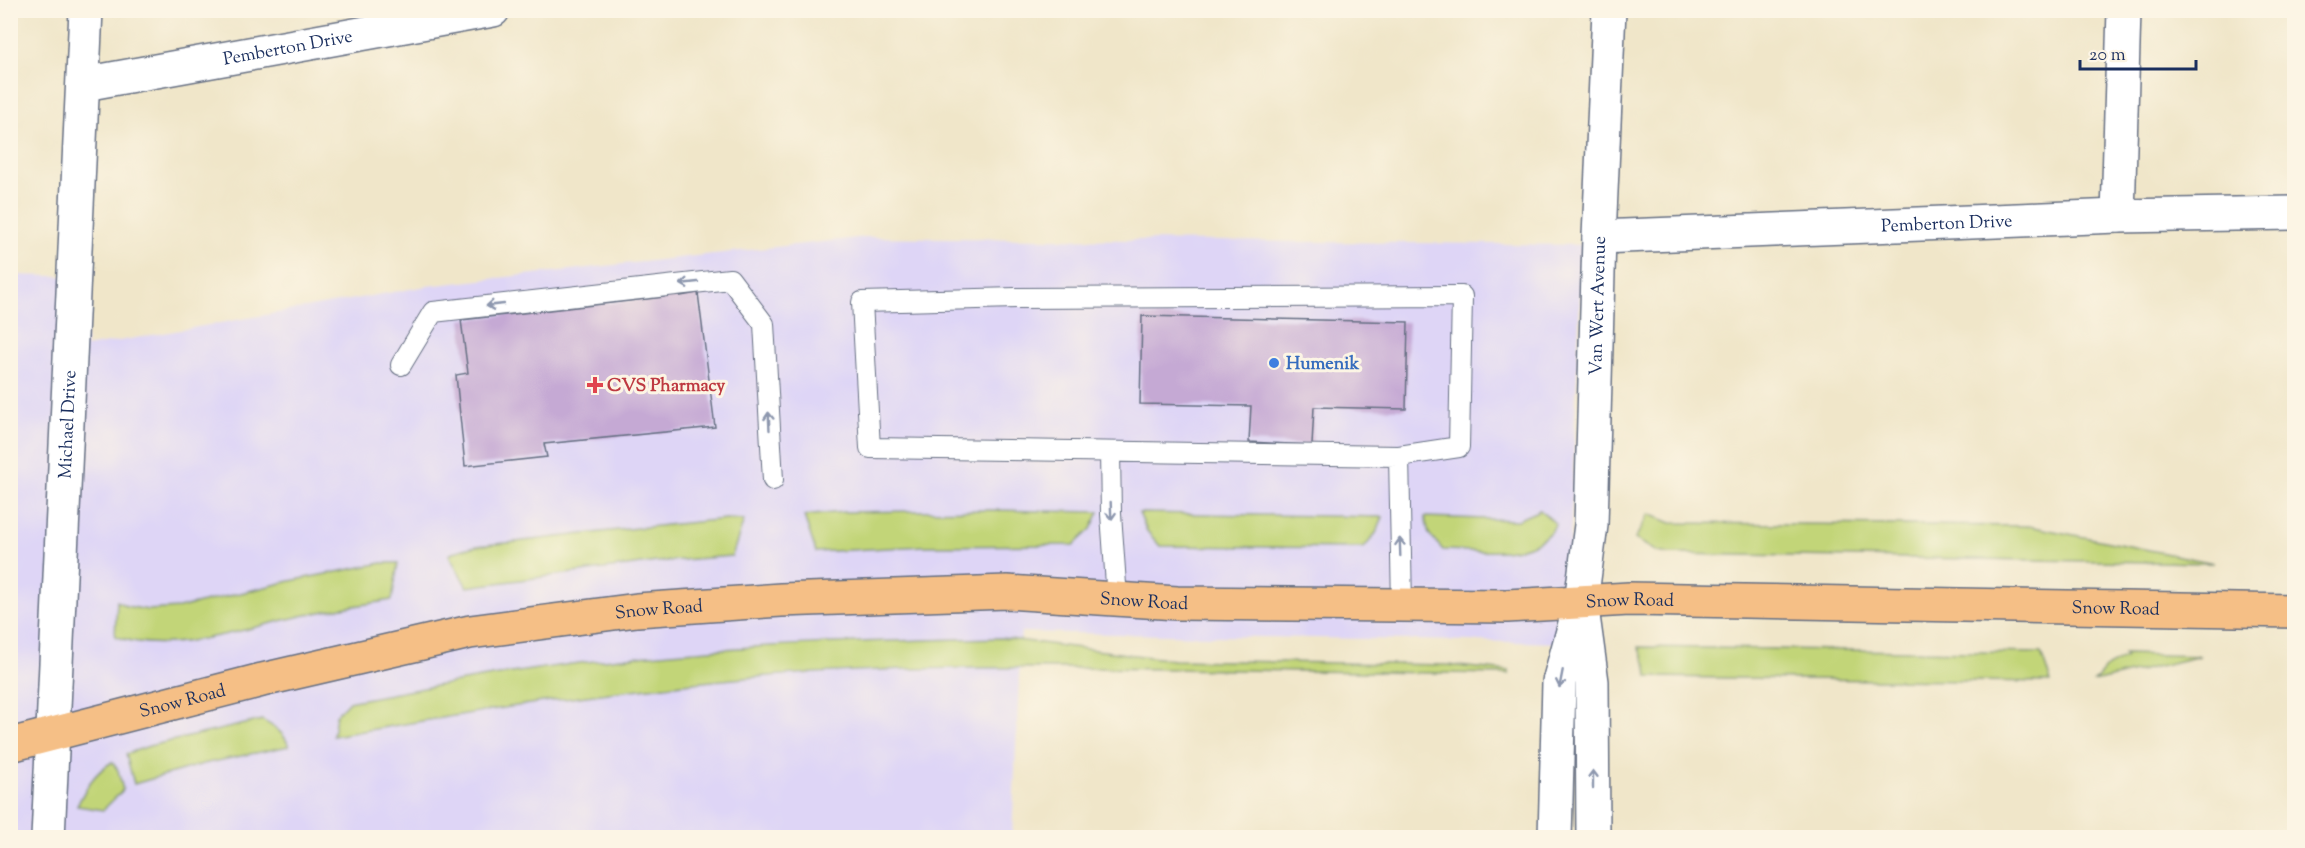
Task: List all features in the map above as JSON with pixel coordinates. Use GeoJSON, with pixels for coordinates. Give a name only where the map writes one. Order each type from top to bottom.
{"type":"FeatureCollection","features":[{"type":"Feature","properties":{"kind":"main road","name":"Snow Road"},"geometry":{"type":"LineString","coordinates":[[10,745],[262,680],[470,632],[638,610],[805,599],[1007,592],[1177,603],[1507,606],[1629,599],[2295,611]]}},
{"type":"Feature","properties":{"kind":"street","name":"Michael Drive"},"geometry":{"type":"LineString","coordinates":[[48,837],[86,10]]}},
{"type":"Feature","properties":{"kind":"street","name":"Pemberton Drive"},"geometry":{"type":"LineString","coordinates":[[84,84],[493,10]]}},
{"type":"Feature","properties":{"kind":"street","name":"Van Wert Avenue"},"geometry":{"type":"LineString","coordinates":[[1555,837],[1559,682],[1581,602],[1591,525],[1599,237],[1609,10]]}},
{"type":"Feature","properties":{"kind":"street"},"geometry":{"type":"LineString","coordinates":[[2118,216],[2124,10]]}},
{"type":"Feature","properties":{"kind":"street","name":"Pemberton Drive"},"geometry":{"type":"LineString","coordinates":[[1599,237],[2118,216],[2295,213]]}},
{"type":"Feature","properties":{"kind":"street","name":"Van Wert Avenue"},"geometry":{"type":"LineString","coordinates":[[1581,602],[1592,682],[1593,837]]}},
{"type":"Feature","properties":{"kind":"lane"},"geometry":{"type":"LineString","coordinates":[[401,365],[433,312],[730,279],[764,324],[773,480]]}},
{"type":"Feature","properties":{"kind":"lane"},"geometry":{"type":"LineString","coordinates":[[1462,296],[1459,447],[1398,456],[1110,452],[870,448],[862,302],[1016,298],[1462,296]]}},
{"type":"Feature","properties":{"kind":"lane"},"geometry":{"type":"LineString","coordinates":[[1110,452],[1111,514],[1117,599]]}},
{"type":"Feature","properties":{"kind":"lane"},"geometry":{"type":"LineString","coordinates":[[1398,456],[1402,605]]}},
{"type":"Feature","properties":{"kind":"shaded area"},"geometry":{"type":"Polygon","coordinates":[[[866,237],[1582,245],[1566,643],[1021,632],[1012,837],[11,838],[11,275],[87,277],[86,347],[427,286],[866,237]]]}},
{"type":"Feature","properties":{"kind":"green space"},"geometry":{"type":"Polygon","coordinates":[[[990,510],[1099,512],[1091,529],[1074,545],[923,546],[816,552],[804,516],[843,512],[990,510]]]}},
{"type":"Feature","properties":{"kind":"green space"},"geometry":{"type":"Polygon","coordinates":[[[1540,510],[1556,524],[1546,536],[1534,544],[1520,548],[1489,552],[1443,550],[1429,534],[1425,517],[1517,520],[1540,510]]]}},
{"type":"Feature","properties":{"kind":"green space"},"geometry":{"type":"Polygon","coordinates":[[[1139,513],[1383,517],[1376,533],[1364,548],[1160,546],[1147,531],[1139,513]]]}},
{"type":"Feature","properties":{"kind":"green space"},"geometry":{"type":"Polygon","coordinates":[[[1649,514],[1671,523],[2029,526],[2214,563],[1669,554],[1657,552],[1635,539],[1649,514]]]}},
{"type":"Feature","properties":{"kind":"green space"},"geometry":{"type":"Polygon","coordinates":[[[726,519],[744,520],[732,556],[657,562],[467,587],[449,555],[456,551],[481,546],[726,519]]]}},
{"type":"Feature","properties":{"kind":"green space"},"geometry":{"type":"Polygon","coordinates":[[[382,563],[398,563],[392,600],[324,611],[232,633],[182,642],[135,642],[115,636],[117,601],[126,606],[148,610],[179,608],[290,581],[382,563]]]}},
{"type":"Feature","properties":{"kind":"green space"},"geometry":{"type":"Polygon","coordinates":[[[1001,638],[1174,660],[1447,665],[1509,671],[1509,674],[1114,668],[909,669],[807,673],[703,682],[596,695],[333,736],[336,715],[348,702],[529,670],[639,656],[729,649],[1001,638]]]}},
{"type":"Feature","properties":{"kind":"green space"},"geometry":{"type":"Polygon","coordinates":[[[1638,647],[2041,653],[2051,682],[1648,677],[1647,666],[1638,647]]]}},
{"type":"Feature","properties":{"kind":"green space"},"geometry":{"type":"Polygon","coordinates":[[[2124,654],[2200,656],[2094,682],[2107,667],[2126,657],[2124,654]]]}},
{"type":"Feature","properties":{"kind":"green space"},"geometry":{"type":"Polygon","coordinates":[[[262,720],[281,733],[289,746],[203,764],[134,784],[126,754],[149,746],[262,720]]]}},
{"type":"Feature","properties":{"kind":"green space"},"geometry":{"type":"Polygon","coordinates":[[[112,762],[118,770],[123,790],[103,810],[77,806],[91,781],[112,762]]]}},
{"type":"Feature","properties":{"kind":"building"},"geometry":{"type":"Polygon","coordinates":[[[680,289],[680,296],[698,293],[715,427],[544,444],[547,457],[465,466],[456,375],[468,373],[461,320],[664,297],[664,290],[680,289]]]}},
{"type":"Feature","properties":{"kind":"building","name":"Humenik"},"geometry":{"type":"Polygon","coordinates":[[[1142,316],[1408,322],[1406,409],[1314,407],[1312,445],[1249,442],[1251,406],[1140,404],[1142,316]]]}},
{"type":"Feature","properties":{"kind":"place","name":"Humenik"},"geometry":{"type":"Point","coordinates":[1274,363]}},
{"type":"Feature","properties":{"kind":"place","name":"CVS Pharmacy"},"geometry":{"type":"Point","coordinates":[595,385]}}]}
